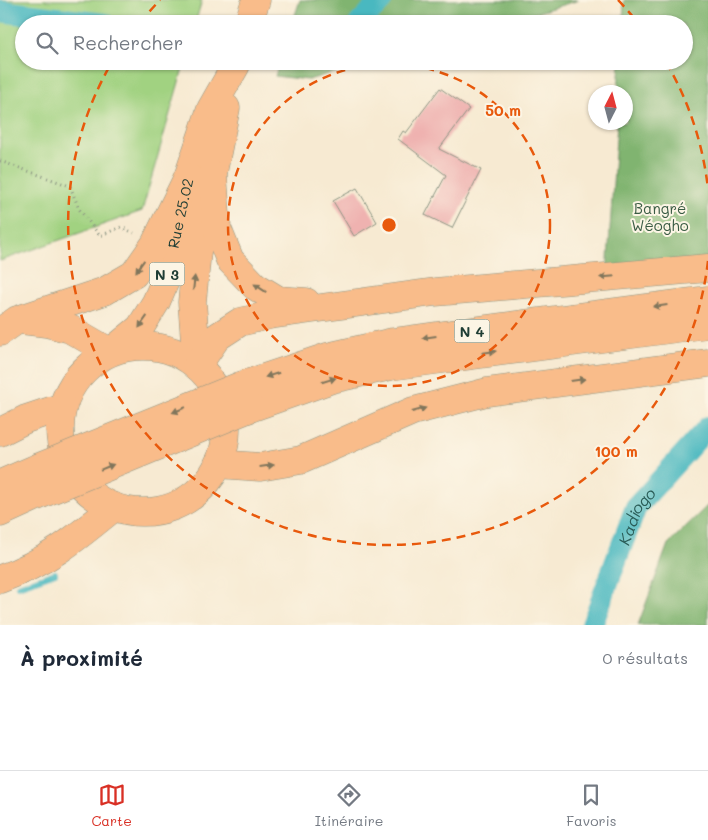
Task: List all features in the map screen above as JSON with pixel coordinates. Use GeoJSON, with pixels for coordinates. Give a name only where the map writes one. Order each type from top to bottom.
{"type":"FeatureCollection","features":[{"type":"Feature","properties":{"kind":"main road","name":"Rue 25.02"},"geometry":{"type":"LineString","coordinates":[[110,352],[140,328],[156,302],[165,281],[234,70]]}},
{"type":"Feature","properties":{"kind":"main road","name":"Rue 25.02"},"geometry":{"type":"LineString","coordinates":[[197,366],[192,302],[197,251],[200,176]]}},
{"type":"Feature","properties":{"kind":"main road"},"geometry":{"type":"LineString","coordinates":[[9,326],[105,291],[134,274],[200,176]]}},
{"type":"Feature","properties":{"kind":"main road"},"geometry":{"type":"LineString","coordinates":[[200,176],[230,260],[256,286],[278,300],[357,303]]}},
{"type":"Feature","properties":{"kind":"main road"},"geometry":{"type":"LineString","coordinates":[[197,366],[217,337],[240,322],[270,315],[435,292],[708,268]]}},
{"type":"Feature","properties":{"kind":"main road","name":"N 4"},"geometry":{"type":"LineString","coordinates":[[0,512],[41,480],[245,397],[327,357],[392,342],[708,300]]}},
{"type":"Feature","properties":{"kind":"main road"},"geometry":{"type":"LineString","coordinates":[[9,326],[46,323],[70,330],[110,352]]}},
{"type":"Feature","properties":{"kind":"main road","name":"N 4"},"geometry":{"type":"LineString","coordinates":[[245,397],[392,366],[708,324]]}},
{"type":"Feature","properties":{"kind":"main road","name":"N 3"},"geometry":{"type":"LineString","coordinates":[[144,346],[172,352],[197,366],[211,382],[221,401],[226,422],[225,444],[218,464],[205,485],[186,501],[163,510],[138,512],[114,507],[92,495],[75,478],[64,456],[59,431],[62,407],[74,383],[92,363],[110,352],[144,346]]}},
{"type":"Feature","properties":{"kind":"main road"},"geometry":{"type":"LineString","coordinates":[[218,464],[260,467],[302,460],[413,411],[487,392],[708,363]]}},
{"type":"Feature","properties":{"kind":"main road"},"geometry":{"type":"LineString","coordinates":[[0,432],[26,419],[62,407]]}},
{"type":"Feature","properties":{"kind":"main road","name":"N 4"},"geometry":{"type":"LineString","coordinates":[[0,484],[41,480]]}},
{"type":"Feature","properties":{"kind":"main road"},"geometry":{"type":"LineString","coordinates":[[0,579],[20,572],[48,558],[73,541],[114,507]]}},
{"type":"Feature","properties":{"kind":"path"},"geometry":{"type":"LineString","coordinates":[[0,161],[70,186],[79,209],[100,236],[121,227],[155,244]]}},
{"type":"Feature","properties":{"kind":"green space"},"geometry":{"type":"Polygon","coordinates":[[[0,0],[202,0],[198,15],[15,15],[15,70],[182,70],[142,211],[0,261],[0,0]]]}},
{"type":"Feature","properties":{"kind":"green space"},"geometry":{"type":"Polygon","coordinates":[[[300,0],[579,0],[529,15],[295,15],[300,0]]]}},
{"type":"Feature","properties":{"kind":"green space","name":"Bangré Wéogho"},"geometry":{"type":"Polygon","coordinates":[[[624,0],[708,0],[708,261],[607,275],[617,130],[633,130],[633,85],[618,85],[619,70],[693,70],[693,15],[623,15],[624,0]]]}},
{"type":"Feature","properties":{"kind":"green space"},"geometry":{"type":"Polygon","coordinates":[[[277,70],[342,70],[308,80],[275,76],[277,70]]]}},
{"type":"Feature","properties":{"kind":"green space"},"geometry":{"type":"Polygon","coordinates":[[[708,505],[708,625],[638,625],[668,544],[708,505]]]}},
{"type":"Feature","properties":{"kind":"building"},"geometry":{"type":"Polygon","coordinates":[[[440,88],[469,109],[439,149],[481,170],[452,228],[425,215],[446,175],[398,139],[403,131],[406,133],[440,88]]]}},
{"type":"Feature","properties":{"kind":"building"},"geometry":{"type":"Polygon","coordinates":[[[357,188],[377,222],[354,236],[333,201],[357,188]]]}},
{"type":"Feature","properties":{"kind":"waterway"},"geometry":{"type":"LineString","coordinates":[[368,15],[382,0]]}},
{"type":"Feature","properties":{"kind":"waterway"},"geometry":{"type":"LineString","coordinates":[[0,11],[32,15]]}},
{"type":"Feature","properties":{"kind":"waterway","name":"Kadiogo"},"geometry":{"type":"LineString","coordinates":[[592,625],[636,507],[708,427]]}},
{"type":"Feature","properties":{"kind":"waterway"},"geometry":{"type":"LineString","coordinates":[[18,586],[55,573]]}}]}
